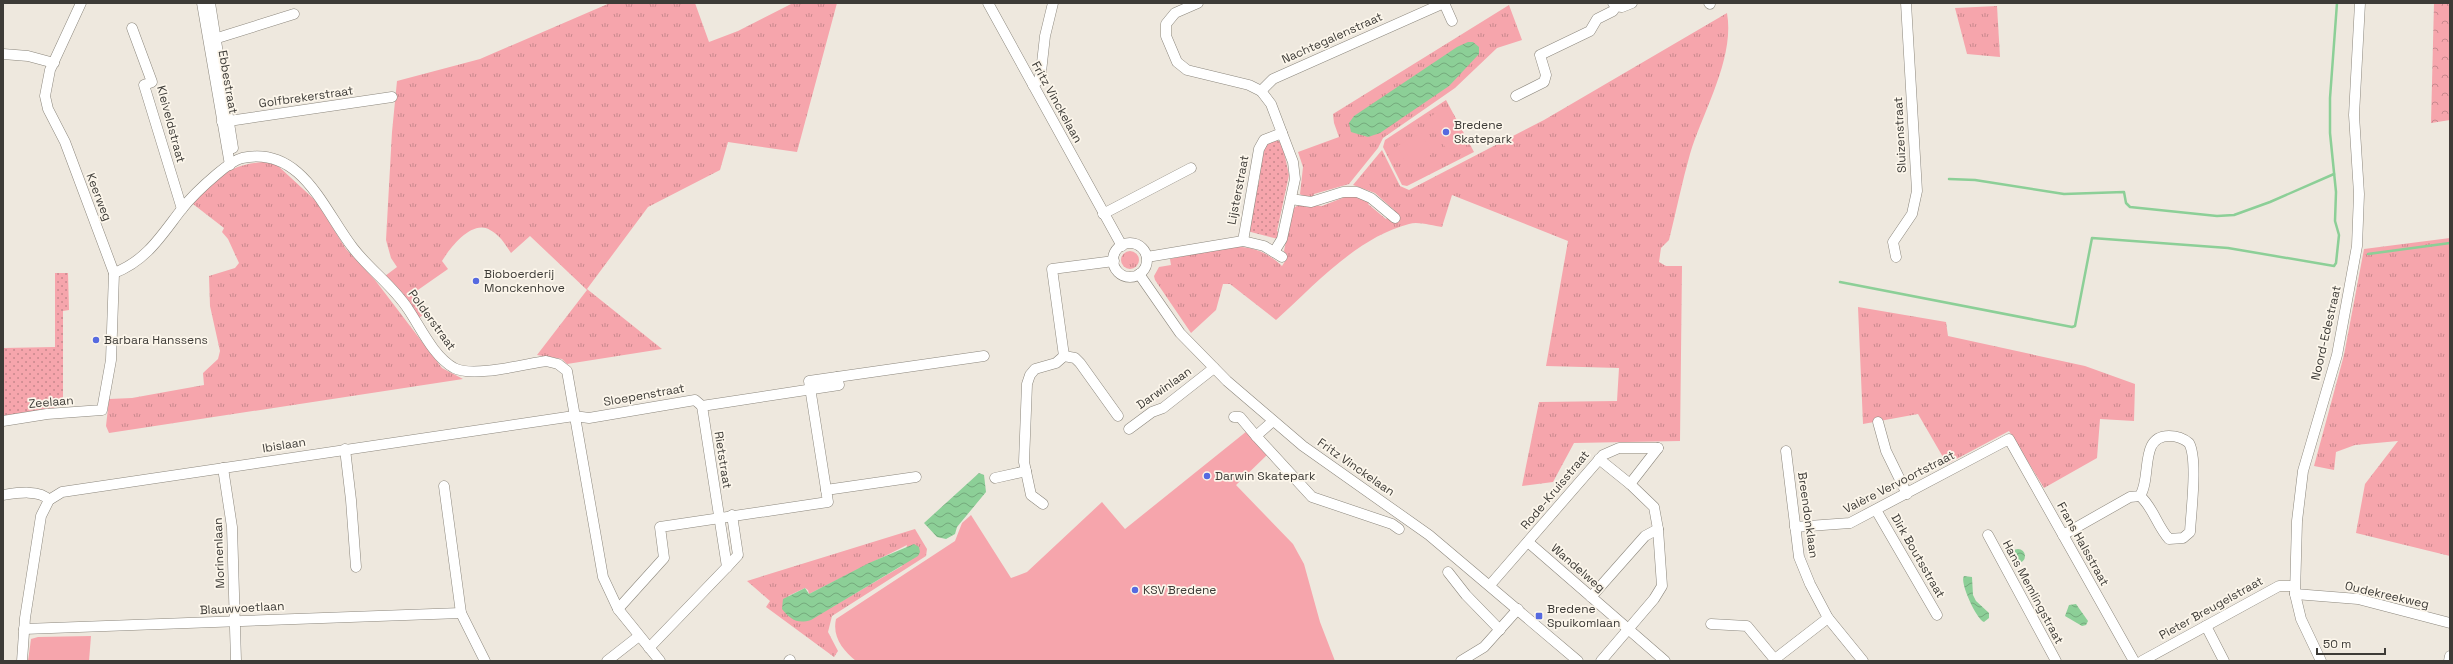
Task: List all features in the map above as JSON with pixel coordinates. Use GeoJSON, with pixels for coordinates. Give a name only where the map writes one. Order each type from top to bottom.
{"type":"FeatureCollection","features":[{"type":"Feature","properties":{"kind":"street","name":"Keerweg"},"geometry":{"type":"LineString","coordinates":[[81,3],[45,87],[48,109],[65,142],[114,273],[111,360],[107,390],[102,410]]}},
{"type":"Feature","properties":{"kind":"street","name":"Ebbestraat"},"geometry":{"type":"LineString","coordinates":[[202,3],[212,40],[233,163]]}},
{"type":"Feature","properties":{"kind":"street","name":"Ebbestraat"},"geometry":{"type":"LineString","coordinates":[[210,3],[212,40]]}},
{"type":"Feature","properties":{"kind":"street","name":"Fritz Vinckelaan"},"geometry":{"type":"LineString","coordinates":[[988,3],[1122,246]]}},
{"type":"Feature","properties":{"kind":"street"},"geometry":{"type":"LineString","coordinates":[[1033,85],[1039,80],[1041,72],[1045,36],[1052,3]]}},
{"type":"Feature","properties":{"kind":"street"},"geometry":{"type":"LineString","coordinates":[[1198,3],[1175,13],[1166,24],[1166,36],[1178,64],[1187,70],[1249,85],[1261,91]]}},
{"type":"Feature","properties":{"kind":"street","name":"Nachtegalenstraat"},"geometry":{"type":"LineString","coordinates":[[1261,91],[1273,79],[1444,3],[1452,21]]}},
{"type":"Feature","properties":{"kind":"street"},"geometry":{"type":"LineString","coordinates":[[1516,96],[1544,82],[1546,75],[1540,56],[1590,31],[1597,19],[1613,11],[1614,5],[1622,7],[1632,3]]}},
{"type":"Feature","properties":{"kind":"street","name":"Sluizenstraat"},"geometry":{"type":"LineString","coordinates":[[1896,258],[1893,242],[1912,214],[1917,191],[1906,3]]}},
{"type":"Feature","properties":{"kind":"street","name":"Noord-Edestraat"},"geometry":{"type":"LineString","coordinates":[[2321,661],[2301,619],[2294,590],[2297,515],[2303,471],[2336,354],[2357,246],[2359,194],[2354,115],[2360,3]]}},
{"type":"Feature","properties":{"kind":"street"},"geometry":{"type":"LineString","coordinates":[[212,40],[294,14]]}},
{"type":"Feature","properties":{"kind":"street","name":"Kleiveldstraat"},"geometry":{"type":"LineString","coordinates":[[132,28],[152,82],[144,85],[182,209]]}},
{"type":"Feature","properties":{"kind":"street"},"geometry":{"type":"LineString","coordinates":[[3,54],[28,56],[54,63]]}},
{"type":"Feature","properties":{"kind":"street","name":"Lijsterstraat"},"geometry":{"type":"LineString","coordinates":[[1147,257],[1243,241],[1257,244],[1278,254],[1295,179],[1294,167],[1270,102],[1261,91]]}},
{"type":"Feature","properties":{"kind":"street","name":"Golfbrekerstraat"},"geometry":{"type":"LineString","coordinates":[[226,122],[392,97]]}},
{"type":"Feature","properties":{"kind":"street","name":"Lijsterstraat"},"geometry":{"type":"LineString","coordinates":[[1243,241],[1259,149],[1264,140],[1282,133]]}},
{"type":"Feature","properties":{"kind":"street","name":"Polderstraat"},"geometry":{"type":"LineString","coordinates":[[114,273],[129,268],[148,254],[182,209],[209,181],[233,163],[257,156],[276,159],[302,177],[317,194],[353,248],[400,297],[424,335],[441,356],[454,368],[468,372],[546,361],[558,364],[567,371],[603,577],[618,609],[660,661]]}},
{"type":"Feature","properties":{"kind":"street"},"geometry":{"type":"LineString","coordinates":[[1103,214],[1191,168]]}},
{"type":"Feature","properties":{"kind":"street"},"geometry":{"type":"LineString","coordinates":[[1291,199],[1311,202],[1343,192],[1357,192],[1372,198],[1395,218]]}},
{"type":"Feature","properties":{"kind":"street"},"geometry":{"type":"LineString","coordinates":[[1129,244],[1138,245],[1144,250],[1147,257],[1146,267],[1139,274],[1131,277],[1123,275],[1116,269],[1114,261],[1116,253],[1122,246],[1129,244]]}},
{"type":"Feature","properties":{"kind":"street"},"geometry":{"type":"LineString","coordinates":[[1064,356],[1052,269],[1114,261]]}},
{"type":"Feature","properties":{"kind":"street","name":"Fritz Vinckelaan"},"geometry":{"type":"LineString","coordinates":[[1139,274],[1180,333],[1214,368],[1273,421],[1338,472],[1400,513],[1490,585],[1573,659]]}},
{"type":"Feature","properties":{"kind":"street"},"geometry":{"type":"LineString","coordinates":[[618,609],[664,558],[660,527],[718,517],[828,502],[809,380],[984,356]]}},
{"type":"Feature","properties":{"kind":"street"},"geometry":{"type":"LineString","coordinates":[[1064,356],[1075,358],[1080,363],[1118,416]]}},
{"type":"Feature","properties":{"kind":"street"},"geometry":{"type":"LineString","coordinates":[[1043,504],[1031,495],[1026,471],[1026,402],[1030,375],[1035,369],[1056,363],[1064,356]]}},
{"type":"Feature","properties":{"kind":"street","name":"Darwinlaan"},"geometry":{"type":"LineString","coordinates":[[1129,429],[1152,412],[1163,408],[1214,368]]}},
{"type":"Feature","properties":{"kind":"street","name":"Sloepenstraat"},"geometry":{"type":"LineString","coordinates":[[574,416],[589,418],[695,400],[702,406],[810,389]]}},
{"type":"Feature","properties":{"kind":"street","name":"Rietstraat"},"geometry":{"type":"LineString","coordinates":[[702,406],[718,517],[727,567]]}},
{"type":"Feature","properties":{"kind":"street","name":"Zeelaan"},"geometry":{"type":"LineString","coordinates":[[3,421],[47,414],[102,410]]}},
{"type":"Feature","properties":{"kind":"street","name":"Ibislaan"},"geometry":{"type":"LineString","coordinates":[[49,500],[58,493],[70,490],[574,416]]}},
{"type":"Feature","properties":{"kind":"street"},"geometry":{"type":"LineString","coordinates":[[1234,417],[1240,417],[1312,497],[1396,526],[1400,513]]}},
{"type":"Feature","properties":{"kind":"street"},"geometry":{"type":"LineString","coordinates":[[1256,436],[1273,421]]}},
{"type":"Feature","properties":{"kind":"street"},"geometry":{"type":"LineString","coordinates":[[1878,422],[1886,451],[1907,494]]}},
{"type":"Feature","properties":{"kind":"street"},"geometry":{"type":"LineString","coordinates":[[2063,535],[2130,497],[2140,496],[2147,502],[2169,539],[2182,538],[2190,532],[2192,455],[2188,443],[2175,436],[2163,436],[2153,441],[2149,453],[2146,487],[2140,496]]}},
{"type":"Feature","properties":{"kind":"street","name":"Valère Vervoortstraat"},"geometry":{"type":"LineString","coordinates":[[1795,527],[1850,523],[2010,439]]}},
{"type":"Feature","properties":{"kind":"street","name":"Frans Halsstraat"},"geometry":{"type":"LineString","coordinates":[[2010,439],[2134,661]]}},
{"type":"Feature","properties":{"kind":"street","name":"Rode-Kruisstraat"},"geometry":{"type":"LineString","coordinates":[[1490,585],[1606,452],[1619,448],[1658,448],[1630,484]]}},
{"type":"Feature","properties":{"kind":"street"},"geometry":{"type":"LineString","coordinates":[[345,449],[351,494],[356,567]]}},
{"type":"Feature","properties":{"kind":"street","name":"Breendonklaan"},"geometry":{"type":"LineString","coordinates":[[1786,451],[1799,557],[1810,584],[1828,618],[1863,661]]}},
{"type":"Feature","properties":{"kind":"street"},"geometry":{"type":"LineString","coordinates":[[1599,459],[1630,484],[1654,507],[1658,529],[1663,579],[1662,586],[1654,599],[1601,661]]}},
{"type":"Feature","properties":{"kind":"street","name":"Morinenlaan"},"geometry":{"type":"LineString","coordinates":[[223,468],[232,527],[236,661]]}},
{"type":"Feature","properties":{"kind":"street"},"geometry":{"type":"LineString","coordinates":[[995,478],[1026,471]]}},
{"type":"Feature","properties":{"kind":"street"},"geometry":{"type":"LineString","coordinates":[[826,490],[916,477]]}},
{"type":"Feature","properties":{"kind":"street"},"geometry":{"type":"LineString","coordinates":[[444,486],[461,613],[485,661]]}},
{"type":"Feature","properties":{"kind":"street"},"geometry":{"type":"LineString","coordinates":[[3,495],[36,493],[46,496],[49,500],[40,519],[24,629],[22,661]]}},
{"type":"Feature","properties":{"kind":"street","name":"Dirk Boutsstraat"},"geometry":{"type":"LineString","coordinates":[[1876,510],[1937,615]]}},
{"type":"Feature","properties":{"kind":"street"},"geometry":{"type":"LineString","coordinates":[[649,648],[738,555],[732,515]]}},
{"type":"Feature","properties":{"kind":"street"},"geometry":{"type":"LineString","coordinates":[[1592,598],[1645,536],[1658,529]]}},
{"type":"Feature","properties":{"kind":"street","name":"Hans Memlingstraat"},"geometry":{"type":"LineString","coordinates":[[1988,535],[2056,661]]}},
{"type":"Feature","properties":{"kind":"street","name":"Wandelweg"},"geometry":{"type":"LineString","coordinates":[[1528,542],[1665,661]]}},
{"type":"Feature","properties":{"kind":"street"},"geometry":{"type":"LineString","coordinates":[[1448,572],[1466,595],[1500,630]]}},
{"type":"Feature","properties":{"kind":"street","name":"Pieter Breugelstraat"},"geometry":{"type":"LineString","coordinates":[[2142,661],[2279,586],[2294,590]]}},
{"type":"Feature","properties":{"kind":"street","name":"Oudekreekweg"},"geometry":{"type":"LineString","coordinates":[[2294,590],[2358,599],[2450,623]]}},
{"type":"Feature","properties":{"kind":"street"},"geometry":{"type":"LineString","coordinates":[[1462,661],[1484,647],[1518,609]]}},
{"type":"Feature","properties":{"kind":"street","name":"Blauwvoetlaan"},"geometry":{"type":"LineString","coordinates":[[24,629],[461,613]]}},
{"type":"Feature","properties":{"kind":"street"},"geometry":{"type":"LineString","coordinates":[[1711,624],[1747,626],[1776,660],[1828,618]]}},
{"type":"Feature","properties":{"kind":"street"},"geometry":{"type":"LineString","coordinates":[[2206,626],[2224,661]]}},
{"type":"Feature","properties":{"kind":"street"},"geometry":{"type":"LineString","coordinates":[[607,661],[639,636]]}},
{"type":"Feature","properties":{"kind":"street"},"geometry":{"type":"LineString","coordinates":[[2449,661],[2450,656]]}},
{"type":"Feature","properties":{"kind":"green space"},"geometry":{"type":"Polygon","coordinates":[[[610,3],[695,3],[709,42],[738,31],[793,3],[837,3],[797,152],[728,142],[720,170],[648,207],[587,289],[662,349],[567,364],[562,359],[537,355],[587,290],[530,236],[511,253],[497,234],[483,228],[476,228],[462,236],[450,249],[442,261],[448,269],[415,292],[429,310],[419,318],[398,288],[385,276],[397,267],[391,258],[386,240],[392,132],[397,81],[480,59],[610,3]]]}},
{"type":"Feature","properties":{"kind":"green space"},"geometry":{"type":"Polygon","coordinates":[[[2434,3],[2450,3],[2450,120],[2431,123],[2434,3]]]}},
{"type":"Feature","properties":{"kind":"green space"},"geometry":{"type":"Polygon","coordinates":[[[1509,5],[1522,40],[1497,48],[1455,88],[1383,138],[1378,148],[1349,184],[1314,194],[1313,197],[1303,196],[1300,194],[1303,167],[1298,152],[1339,137],[1334,123],[1333,114],[1509,5]]]}},
{"type":"Feature","properties":{"kind":"green space"},"geometry":{"type":"Polygon","coordinates":[[[1997,6],[2000,57],[1967,54],[1955,8],[1997,6]]]}},
{"type":"Feature","properties":{"kind":"green space"},"geometry":{"type":"Polygon","coordinates":[[[1727,13],[1728,30],[1722,66],[1690,154],[1669,240],[1661,248],[1659,262],[1666,266],[1682,266],[1680,441],[1574,443],[1553,482],[1522,486],[1539,402],[1617,401],[1619,368],[1546,366],[1568,241],[1452,195],[1442,227],[1413,223],[1390,231],[1371,240],[1337,264],[1276,320],[1230,284],[1223,284],[1216,310],[1191,333],[1155,280],[1154,276],[1159,267],[1171,265],[1170,259],[1228,247],[1242,247],[1256,250],[1269,256],[1282,266],[1287,258],[1284,251],[1292,209],[1300,204],[1322,206],[1350,195],[1370,202],[1368,204],[1386,219],[1394,210],[1375,193],[1353,185],[1382,150],[1400,186],[1409,190],[1544,120],[1727,13]]]}},
{"type":"Feature","properties":{"kind":"green space"},"geometry":{"type":"Polygon","coordinates":[[[1446,100],[1474,152],[1407,186],[1402,185],[1383,147],[1385,140],[1446,100]]]}},
{"type":"Feature","properties":{"kind":"green space","name":"Bredene Skatepark"},"geometry":{"type":"Polygon","coordinates":[[[1443,109],[1447,112],[1460,139],[1459,144],[1451,149],[1446,148],[1426,119],[1443,109]]]}},
{"type":"Feature","properties":{"kind":"green space"},"geometry":{"type":"Polygon","coordinates":[[[1421,133],[1432,154],[1408,167],[1397,146],[1421,133]]]}},
{"type":"Feature","properties":{"kind":"green space"},"geometry":{"type":"Polygon","coordinates":[[[1275,139],[1282,143],[1289,175],[1277,231],[1280,233],[1278,239],[1247,231],[1260,177],[1257,176],[1263,147],[1275,139]]]}},
{"type":"Feature","properties":{"kind":"green space"},"geometry":{"type":"Polygon","coordinates":[[[263,162],[276,164],[316,201],[346,249],[375,280],[442,368],[463,379],[109,433],[106,426],[109,399],[132,398],[204,385],[203,373],[218,359],[220,351],[210,306],[209,276],[235,268],[239,263],[228,239],[222,232],[224,228],[193,204],[208,187],[223,174],[240,166],[263,162]]]}},
{"type":"Feature","properties":{"kind":"green space"},"geometry":{"type":"Polygon","coordinates":[[[2450,238],[2450,556],[2356,533],[2365,484],[2398,441],[2355,445],[2336,452],[2334,470],[2314,466],[2344,355],[2364,249],[2450,238]]]}},
{"type":"Feature","properties":{"kind":"green space"},"geometry":{"type":"Polygon","coordinates":[[[1130,251],[1136,254],[1139,260],[1136,266],[1130,269],[1124,266],[1121,260],[1124,254],[1130,251]]]}},
{"type":"Feature","properties":{"kind":"green space"},"geometry":{"type":"Polygon","coordinates":[[[55,273],[68,273],[69,310],[63,311],[63,406],[3,417],[3,348],[55,347],[55,273]]]}},
{"type":"Feature","properties":{"kind":"green space"},"geometry":{"type":"Polygon","coordinates":[[[1858,307],[1946,322],[1948,336],[2085,366],[2135,384],[2134,421],[2100,419],[2097,458],[2044,488],[2009,431],[1947,464],[1918,414],[1863,424],[1858,307]]]}},
{"type":"Feature","properties":{"kind":"green space"},"geometry":{"type":"Polygon","coordinates":[[[1247,431],[1267,455],[1236,485],[1293,544],[1304,564],[1320,622],[1335,661],[856,661],[840,643],[835,626],[836,619],[955,541],[962,523],[971,515],[1011,578],[1027,572],[1102,502],[1125,529],[1247,431]]]}},
{"type":"Feature","properties":{"kind":"green space"},"geometry":{"type":"Polygon","coordinates":[[[915,529],[927,549],[926,556],[832,616],[828,632],[838,651],[834,657],[766,607],[770,601],[747,581],[915,529]],[[907,545],[809,594],[808,590],[805,588],[788,596],[832,607],[902,566],[907,545]]]}},
{"type":"Feature","properties":{"kind":"green space"},"geometry":{"type":"Polygon","coordinates":[[[91,636],[89,661],[28,661],[31,639],[38,637],[91,636]]]}},
{"type":"Feature","properties":{"kind":"water"},"geometry":{"type":"Polygon","coordinates":[[[1468,42],[1473,42],[1479,47],[1479,54],[1449,86],[1380,133],[1368,137],[1351,132],[1349,123],[1354,116],[1457,47],[1468,42]]]}},
{"type":"Feature","properties":{"kind":"water"},"geometry":{"type":"Polygon","coordinates":[[[979,473],[984,475],[986,492],[957,527],[955,534],[946,539],[937,537],[924,523],[979,473]]]}},
{"type":"Feature","properties":{"kind":"water"},"geometry":{"type":"Polygon","coordinates":[[[914,544],[919,547],[920,552],[918,556],[811,620],[802,622],[795,620],[788,616],[782,609],[783,599],[805,588],[809,594],[869,563],[914,544]]]}},
{"type":"Feature","properties":{"kind":"water"},"geometry":{"type":"Polygon","coordinates":[[[2015,549],[2021,549],[2025,553],[2025,559],[2021,563],[2015,563],[2011,559],[2011,553],[2015,549]]]}},
{"type":"Feature","properties":{"kind":"water"},"geometry":{"type":"Polygon","coordinates":[[[1964,576],[1972,577],[1973,595],[1976,601],[1989,613],[1989,618],[1984,622],[1977,615],[1966,593],[1963,580],[1964,576]]]}},
{"type":"Feature","properties":{"kind":"water"},"geometry":{"type":"Polygon","coordinates":[[[2076,604],[2088,621],[2086,625],[2082,626],[2065,616],[2069,605],[2076,604]]]}},
{"type":"Feature","properties":{"kind":"waterway"},"geometry":{"type":"LineString","coordinates":[[1840,282],[2072,327],[2075,326],[2092,238],[2228,248],[2334,266],[2336,263],[2339,235],[2335,221],[2336,192],[2330,133],[2330,98],[2337,3]]}},
{"type":"Feature","properties":{"kind":"waterway"},"geometry":{"type":"LineString","coordinates":[[1949,179],[1975,180],[2064,194],[2124,192],[2126,203],[2130,207],[2217,216],[2234,215],[2270,202],[2334,174]]}},
{"type":"Feature","properties":{"kind":"waterway"},"geometry":{"type":"LineString","coordinates":[[2368,254],[2450,243]]}},
{"type":"Feature","properties":{"kind":"place","name":"Bredene Skatepark"},"geometry":{"type":"Point","coordinates":[1446,132]}},
{"type":"Feature","properties":{"kind":"place","name":"Bioboerderij Monckenhove"},"geometry":{"type":"Point","coordinates":[476,281]}},
{"type":"Feature","properties":{"kind":"place","name":"Barbara Hanssens"},"geometry":{"type":"Point","coordinates":[96,340]}},
{"type":"Feature","properties":{"kind":"place","name":"Darwin Skatepark"},"geometry":{"type":"Point","coordinates":[1207,476]}},
{"type":"Feature","properties":{"kind":"place","name":"KSV Bredene"},"geometry":{"type":"Point","coordinates":[1135,590]}},
{"type":"Feature","properties":{"kind":"place","name":"Bredene Spuikomlaan"},"geometry":{"type":"Point","coordinates":[1539,616]}}]}
